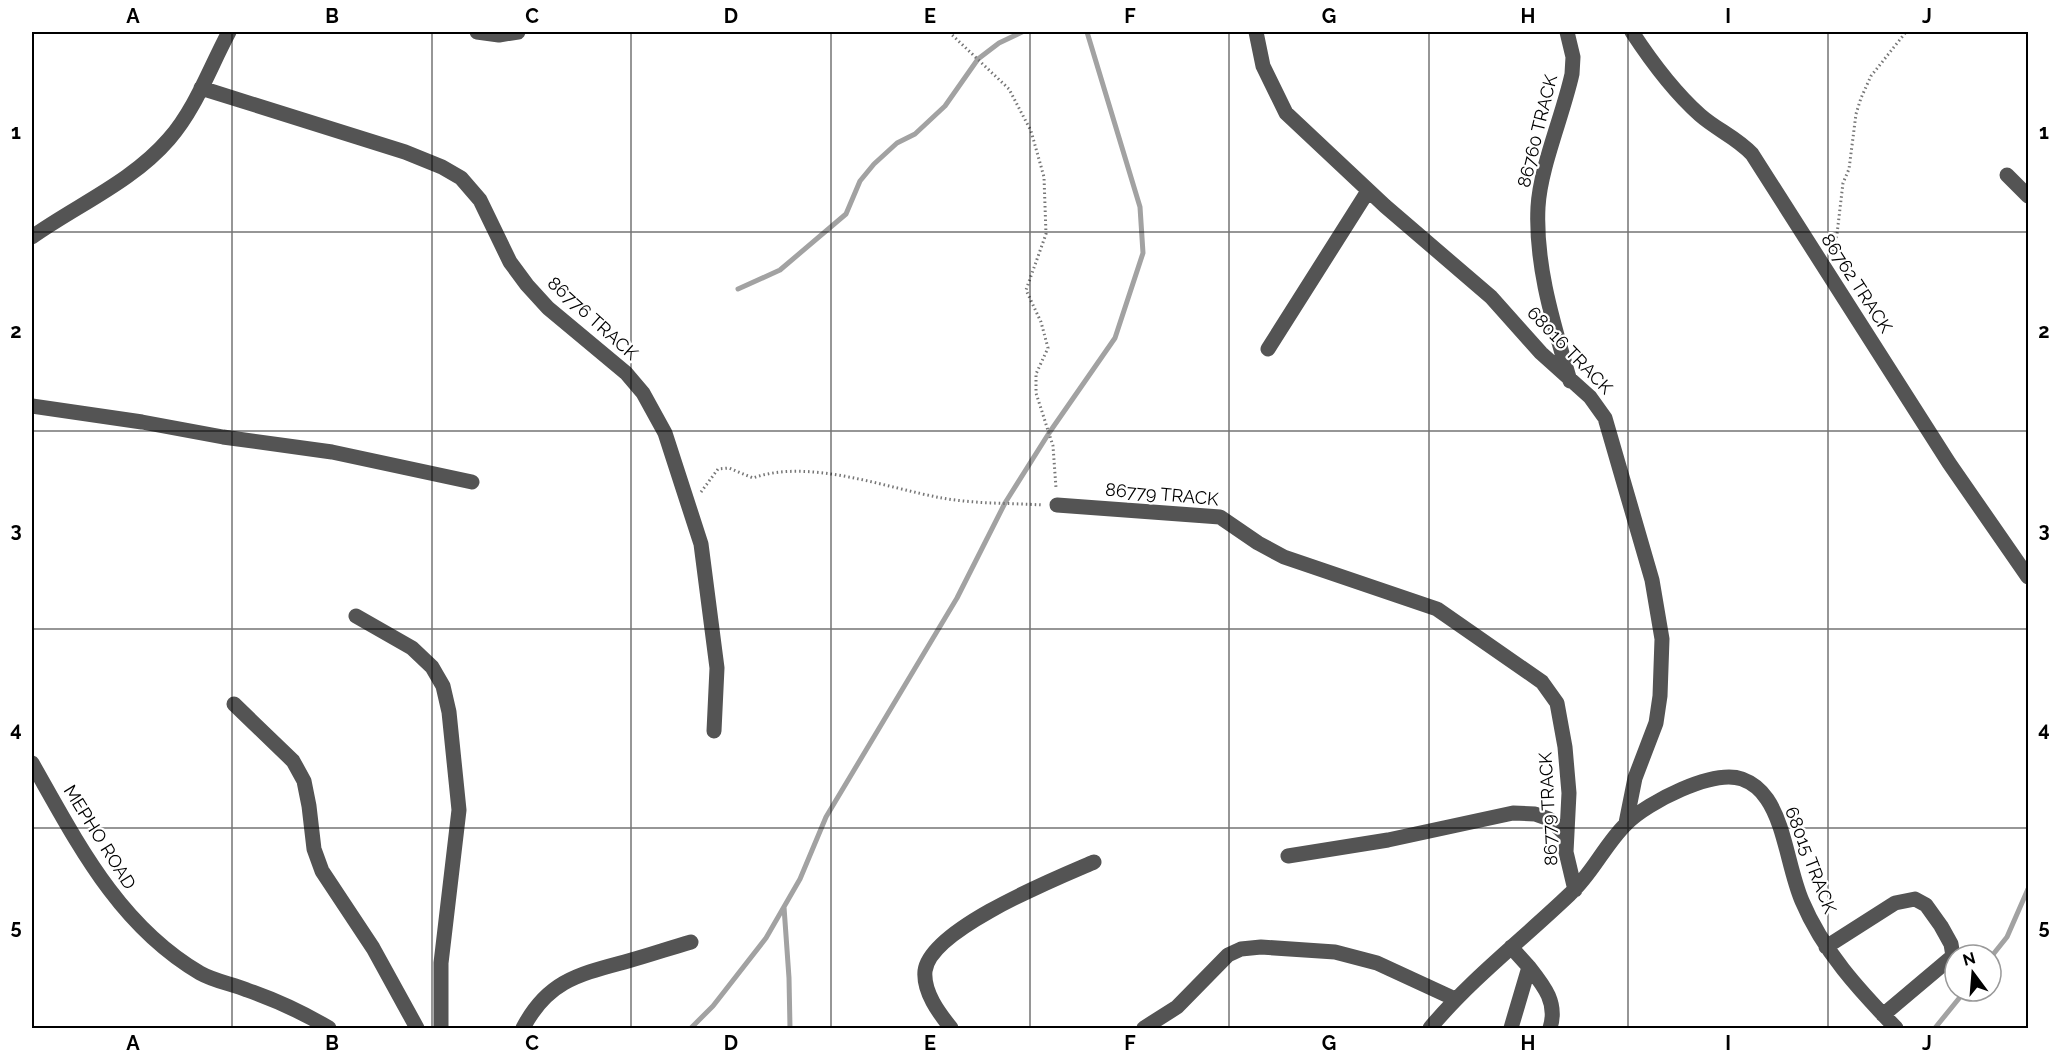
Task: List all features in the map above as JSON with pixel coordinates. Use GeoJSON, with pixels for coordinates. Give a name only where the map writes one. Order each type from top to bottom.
{"type":"FeatureCollection","features":[{"type":"Feature","properties":{"kind":"street"},"geometry":{"type":"LineString","coordinates":[[32,237],[125,178],[153,156],[180,125],[229,32]]}},
{"type":"Feature","properties":{"kind":"street"},"geometry":{"type":"LineString","coordinates":[[477,32],[499,35],[518,32]]}},
{"type":"Feature","properties":{"kind":"street","name":"68016 TRACK"},"geometry":{"type":"LineString","coordinates":[[1256,32],[1263,66],[1286,112],[1368,191],[1491,297],[1570,381],[1590,397],[1605,418],[1652,580],[1662,639],[1663,668],[1656,723],[1635,778],[1626,823]]}},
{"type":"Feature","properties":{"kind":"street","name":"86760 TRACK"},"geometry":{"type":"LineString","coordinates":[[1567,32],[1574,57],[1572,74],[1538,205],[1543,274],[1555,332],[1570,381]]}},
{"type":"Feature","properties":{"kind":"street","name":"86762 TRACK"},"geometry":{"type":"LineString","coordinates":[[1632,32],[1664,77],[1699,114],[1741,142],[1752,154],[1949,463],[2028,577]]}},
{"type":"Feature","properties":{"kind":"street","name":"86776 TRACK"},"geometry":{"type":"LineString","coordinates":[[201,88],[405,152],[442,167],[460,178],[480,200],[510,262],[527,285],[548,308],[626,373],[643,393],[665,433],[703,553],[717,668],[714,730]]}},
{"type":"Feature","properties":{"kind":"street"},"geometry":{"type":"LineString","coordinates":[[2007,175],[2028,196]]}},
{"type":"Feature","properties":{"kind":"street"},"geometry":{"type":"LineString","coordinates":[[1268,349],[1368,191]]}},
{"type":"Feature","properties":{"kind":"street"},"geometry":{"type":"LineString","coordinates":[[32,406],[332,452],[472,482]]}},
{"type":"Feature","properties":{"kind":"street","name":"86779 TRACK"},"geometry":{"type":"LineString","coordinates":[[1056,505],[1220,517],[1258,543],[1314,570],[1437,609],[1460,623],[1510,662],[1542,682],[1557,703],[1565,747],[1569,793],[1565,834],[1566,852],[1575,890]]}},
{"type":"Feature","properties":{"kind":"street"},"geometry":{"type":"LineString","coordinates":[[356,616],[412,648],[432,667],[443,686],[449,712],[459,810],[441,963],[441,1029]]}},
{"type":"Feature","properties":{"kind":"street"},"geometry":{"type":"LineString","coordinates":[[234,704],[293,761],[304,781],[314,849],[322,871],[373,948],[417,1029]]}},
{"type":"Feature","properties":{"kind":"street","name":"MEPHO ROAD"},"geometry":{"type":"LineString","coordinates":[[32,763],[96,873],[123,910],[156,942],[201,974],[297,1009],[329,1029]]}},
{"type":"Feature","properties":{"kind":"street","name":"68015 TRACK"},"geometry":{"type":"LineString","coordinates":[[1430,1029],[1455,999],[1575,890],[1626,823],[1646,808],[1693,785],[1721,778],[1741,778],[1756,786],[1768,800],[1803,902],[1826,947],[1848,976],[1896,1029]]}},
{"type":"Feature","properties":{"kind":"street"},"geometry":{"type":"LineString","coordinates":[[1288,856],[1388,840],[1513,813],[1535,814],[1549,819],[1565,834]]}},
{"type":"Feature","properties":{"kind":"street"},"geometry":{"type":"LineString","coordinates":[[951,1029],[933,1003],[925,973],[928,960],[939,947],[992,909],[1094,862]]}},
{"type":"Feature","properties":{"kind":"street"},"geometry":{"type":"LineString","coordinates":[[1826,947],[1895,903],[1915,899],[1926,905],[1951,944],[1953,956],[1882,1014]]}},
{"type":"Feature","properties":{"kind":"street"},"geometry":{"type":"LineString","coordinates":[[523,1029],[534,1008],[549,991],[571,978],[691,942]]}},
{"type":"Feature","properties":{"kind":"street"},"geometry":{"type":"LineString","coordinates":[[1144,1029],[1177,1006],[1228,955],[1241,949],[1261,947],[1335,952],[1377,963],[1455,999]]}},
{"type":"Feature","properties":{"kind":"street"},"geometry":{"type":"LineString","coordinates":[[1511,947],[1545,987],[1552,1004],[1553,1018],[1550,1029]]}},
{"type":"Feature","properties":{"kind":"street"},"geometry":{"type":"LineString","coordinates":[[1511,1029],[1529,967]]}},
{"type":"Feature","properties":{"kind":"path"},"geometry":{"type":"LineString","coordinates":[[689,508],[718,469],[729,468],[753,478],[766,473],[815,473],[944,498],[1056,505],[1053,446],[1036,393],[1036,374],[1048,348],[1041,322],[1026,290],[1046,234],[1044,177],[1031,131],[1009,89],[948,32]]}},
{"type":"Feature","properties":{"kind":"path"},"geometry":{"type":"LineString","coordinates":[[1831,279],[1830,258],[1838,234],[1843,183],[1849,170],[1856,114],[1871,76],[1906,32]]}},
{"type":"Feature","properties":{"kind":"waterway"},"geometry":{"type":"LineString","coordinates":[[738,289],[780,270],[846,214],[860,181],[874,164],[897,143],[915,134],[945,106],[978,59],[999,43],[1022,32]]}},
{"type":"Feature","properties":{"kind":"waterway"},"geometry":{"type":"LineString","coordinates":[[691,1028],[713,1006],[766,938],[800,879],[826,817],[957,598],[1005,503],[1049,433],[1115,338],[1143,253],[1140,207],[1087,32]]}},
{"type":"Feature","properties":{"kind":"waterway"},"geometry":{"type":"LineString","coordinates":[[2002,943],[2028,889]]}},
{"type":"Feature","properties":{"kind":"waterway"},"geometry":{"type":"LineString","coordinates":[[784,907],[790,1028]]}},
{"type":"Feature","properties":{"kind":"waterway"},"geometry":{"type":"LineString","coordinates":[[1935,1028],[1955,1003]]}}]}
